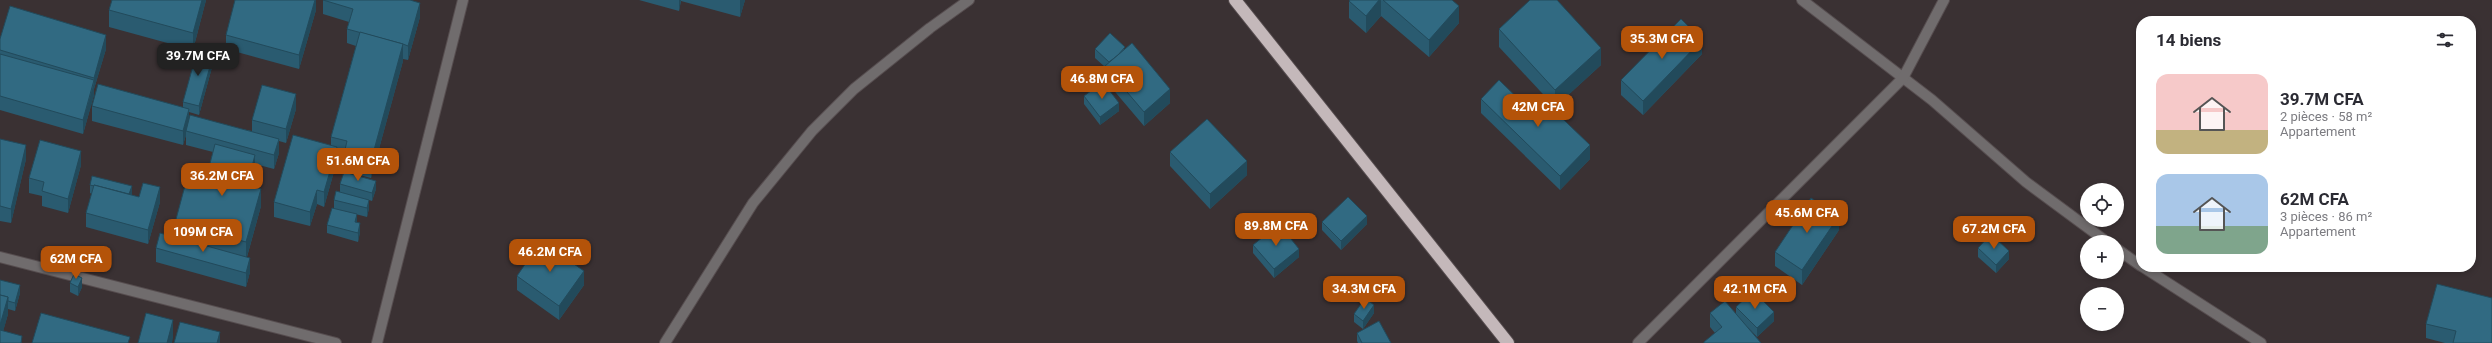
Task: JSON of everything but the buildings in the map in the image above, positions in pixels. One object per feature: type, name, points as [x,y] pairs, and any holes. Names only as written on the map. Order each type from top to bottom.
[{"type":"highway","points":[[1235,0],[1508,343]]},
{"type":"street","points":[[377,343],[463,0]]},
{"type":"street","points":[[665,343],[753,203],[812,131],[854,89],[930,28],[969,0]]},
{"type":"street","points":[[1802,0],[1932,100],[2026,182],[2098,235]]},
{"type":"street","points":[[1638,343],[1903,78],[1944,0]]},
{"type":"street","points":[[2124,254],[2136,262]]},
{"type":"street","points":[[0,257],[336,343]]},
{"type":"street","points":[[2151,272],[2261,343]]}]
